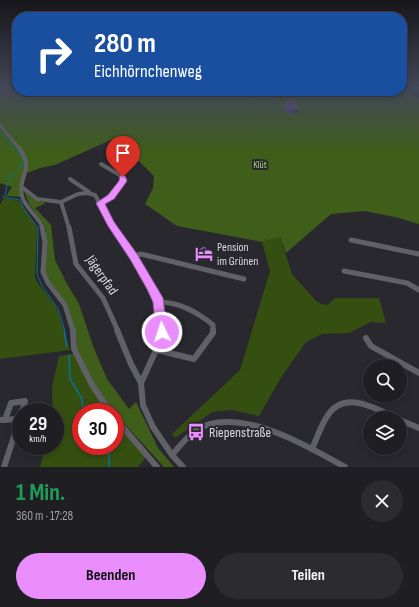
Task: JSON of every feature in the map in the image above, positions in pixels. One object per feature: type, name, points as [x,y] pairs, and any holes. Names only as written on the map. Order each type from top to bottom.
[{"type":"street","points":[[0,125],[25,155],[28,164],[22,187],[23,197],[42,226],[44,233],[44,278],[66,308],[75,344],[74,349],[91,383],[104,403]]},
{"type":"street","points":[[100,203],[111,197],[123,181],[123,177],[101,164]]},
{"type":"street","points":[[70,179],[95,195],[111,224],[134,256],[159,302],[162,332],[158,350],[141,383]]},
{"type":"street","points":[[22,187],[37,199],[61,202],[74,195],[89,192]]},
{"type":"street","name":"Jägerpfad","points":[[61,202],[61,206],[68,223],[76,264],[106,304],[131,364],[141,383],[143,405],[153,427],[172,455],[183,467]]},
{"type":"street","points":[[351,240],[419,254]]},
{"type":"street","points":[[134,256],[141,254],[244,279]]},
{"type":"street","points":[[344,270],[407,283],[419,290]]},
{"type":"street","points":[[158,350],[194,359],[214,333],[213,325],[201,314],[168,302],[159,302]]},
{"type":"street","points":[[366,338],[372,346],[419,373]]},
{"type":"street","points":[[2,420],[11,403],[25,401],[24,403]]},
{"type":"street","points":[[312,449],[328,413],[337,405],[348,401],[361,403],[380,411]]},
{"type":"street","points":[[2,420],[12,417]]},
{"type":"street","points":[[172,455],[196,432],[208,424],[236,421],[297,441],[345,467]]},
{"type":"street","points":[[407,423],[419,428]]},
{"type":"street","points":[[124,428],[157,467]]},
{"type":"street","points":[[4,467],[12,443]]},
{"type":"green space","name":"Klüt","points":[[0,110],[419,110],[419,224],[395,217],[364,211],[331,214],[286,253],[280,237],[262,242],[177,226],[145,204],[153,188],[154,176],[115,138],[55,165],[40,168],[24,174],[22,187],[23,197],[6,196],[12,187],[0,183]]},
{"type":"green space","points":[[24,191],[37,201],[46,203],[35,208],[51,225],[55,260],[79,304],[93,346],[107,379],[129,409],[136,402],[158,448],[174,467],[164,467],[124,423],[124,403],[107,403],[93,382],[77,349],[77,340],[68,306],[52,286],[45,271],[45,226],[29,204]]},
{"type":"green space","points":[[4,198],[19,201],[37,228],[35,278],[58,312],[70,350],[0,359],[0,205]]},
{"type":"green space","points":[[280,237],[292,274],[316,301],[327,305],[335,298],[379,298],[386,323],[371,322],[349,333],[322,334],[306,342],[282,376],[259,416],[231,410],[212,412],[175,438],[172,434],[240,370],[270,271],[262,242]]},
{"type":"green space","points":[[73,354],[104,403],[72,403],[72,455],[124,455],[124,429],[147,456],[138,467],[40,467],[43,455],[64,455],[64,403],[53,403],[52,387],[59,356]]},
{"type":"building","points":[[204,247],[209,251],[205,254],[199,250]]},
{"type":"waterway","points":[[0,131],[23,158],[21,167],[18,170]]},
{"type":"waterway","points":[[7,185],[14,172]]},
{"type":"waterway","points":[[5,195],[7,186]]},
{"type":"waterway","points":[[4,196],[3,197],[20,200],[24,209],[38,228],[37,274],[42,286],[58,309],[65,331]]},
{"type":"waterway","points":[[64,330],[67,347]]},
{"type":"waterway","points":[[69,355],[70,379],[82,399],[82,403]]},
{"type":"waterway","points":[[109,455],[109,467]]},
{"type":"place","name":"Pension im Grünen","points":[[204,254]]},
{"type":"place","name":"Riepenstraße","points":[[196,432]]},
{"type":"route","points":[[123,177],[123,181],[111,197],[100,203],[111,224],[134,256],[159,302],[162,332]]}]
